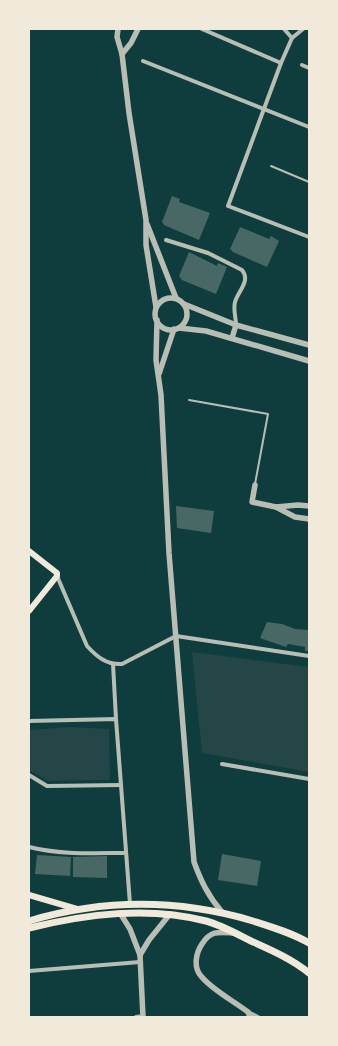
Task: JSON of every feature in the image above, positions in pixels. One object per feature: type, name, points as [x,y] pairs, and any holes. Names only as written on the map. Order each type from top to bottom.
[{"type":"main road","points":[[29,552],[56,571],[56,576],[29,611]]},
{"type":"main road","points":[[29,895],[77,909]]},
{"type":"main road","points":[[29,921],[77,909],[130,904],[178,905],[222,912],[307,940]]},
{"type":"main road","points":[[29,928],[66,919],[120,913],[170,914],[208,921],[287,958],[309,973]]},
{"type":"street","points":[[118,29],[117,37],[122,54],[129,113],[146,220],[146,245],[156,307],[156,360],[159,376],[169,553],[194,862],[207,892],[222,912]]},
{"type":"street","points":[[122,54],[131,43],[138,29]]},
{"type":"street","points":[[202,29],[281,63]]},
{"type":"street","points":[[284,29],[292,38]]},
{"type":"street","points":[[303,29],[292,38],[281,63],[228,206],[309,237]]},
{"type":"street","points":[[143,61],[309,127]]},
{"type":"street","points":[[302,65],[309,68]]},
{"type":"street","points":[[146,220],[176,298],[184,304],[236,325],[309,345]]},
{"type":"street","points":[[166,240],[208,253],[242,270],[245,274],[246,280],[236,300],[234,308],[236,325],[232,338]]},
{"type":"street","points":[[156,307],[162,300],[176,298]]},
{"type":"street","points":[[159,376],[176,328],[187,317],[184,304]]},
{"type":"street","points":[[157,320],[166,329],[176,328],[206,331],[309,360]]},
{"type":"street","points":[[255,485],[252,502],[276,506],[309,506]]},
{"type":"street","points":[[276,506],[295,517],[309,519]]},
{"type":"street","points":[[56,576],[87,646],[96,656],[113,664],[122,664],[176,636],[309,656]]},
{"type":"street","points":[[113,664],[130,904]]},
{"type":"street","points":[[29,721],[116,719]]},
{"type":"street","points":[[222,764],[309,779]]},
{"type":"street","points":[[29,775],[47,786],[121,785]]},
{"type":"street","points":[[29,847],[54,852],[126,853]]},
{"type":"street","points":[[120,913],[130,929],[140,955],[143,1017],[136,1017]]},
{"type":"street","points":[[140,955],[149,940],[170,914]]},
{"type":"street","points":[[234,933],[216,931],[209,935],[197,955],[196,962],[200,976],[249,1015],[258,1017]]},
{"type":"street","points":[[29,972],[140,962]]},
{"type":"lane","points":[[271,166],[309,182]]},
{"type":"lane","points":[[189,400],[268,414],[255,485]]},
{"type":"shaded area","points":[[192,652],[309,667],[309,772],[202,753]]},
{"type":"shaded area","points":[[70,727],[109,729],[110,780],[48,781],[29,770],[29,730]]},
{"type":"building","points":[[172,196],[180,199],[179,202],[210,213],[199,240],[164,225],[162,222]]},
{"type":"building","points":[[240,227],[269,239],[271,236],[279,241],[267,267],[233,252],[230,249]]},
{"type":"building","points":[[189,252],[217,266],[218,263],[227,267],[216,294],[182,280],[179,276]]},
{"type":"building","points":[[176,506],[214,511],[211,533],[177,528]]},
{"type":"building","points":[[267,622],[282,624],[295,629],[309,630],[309,651],[305,651],[305,647],[288,644],[286,647],[260,638]]},
{"type":"building","points":[[222,854],[261,861],[257,886],[218,880]]},
{"type":"building","points":[[37,855],[71,857],[70,876],[35,874]]},
{"type":"building","points":[[107,856],[107,878],[73,877],[73,857]]}]
